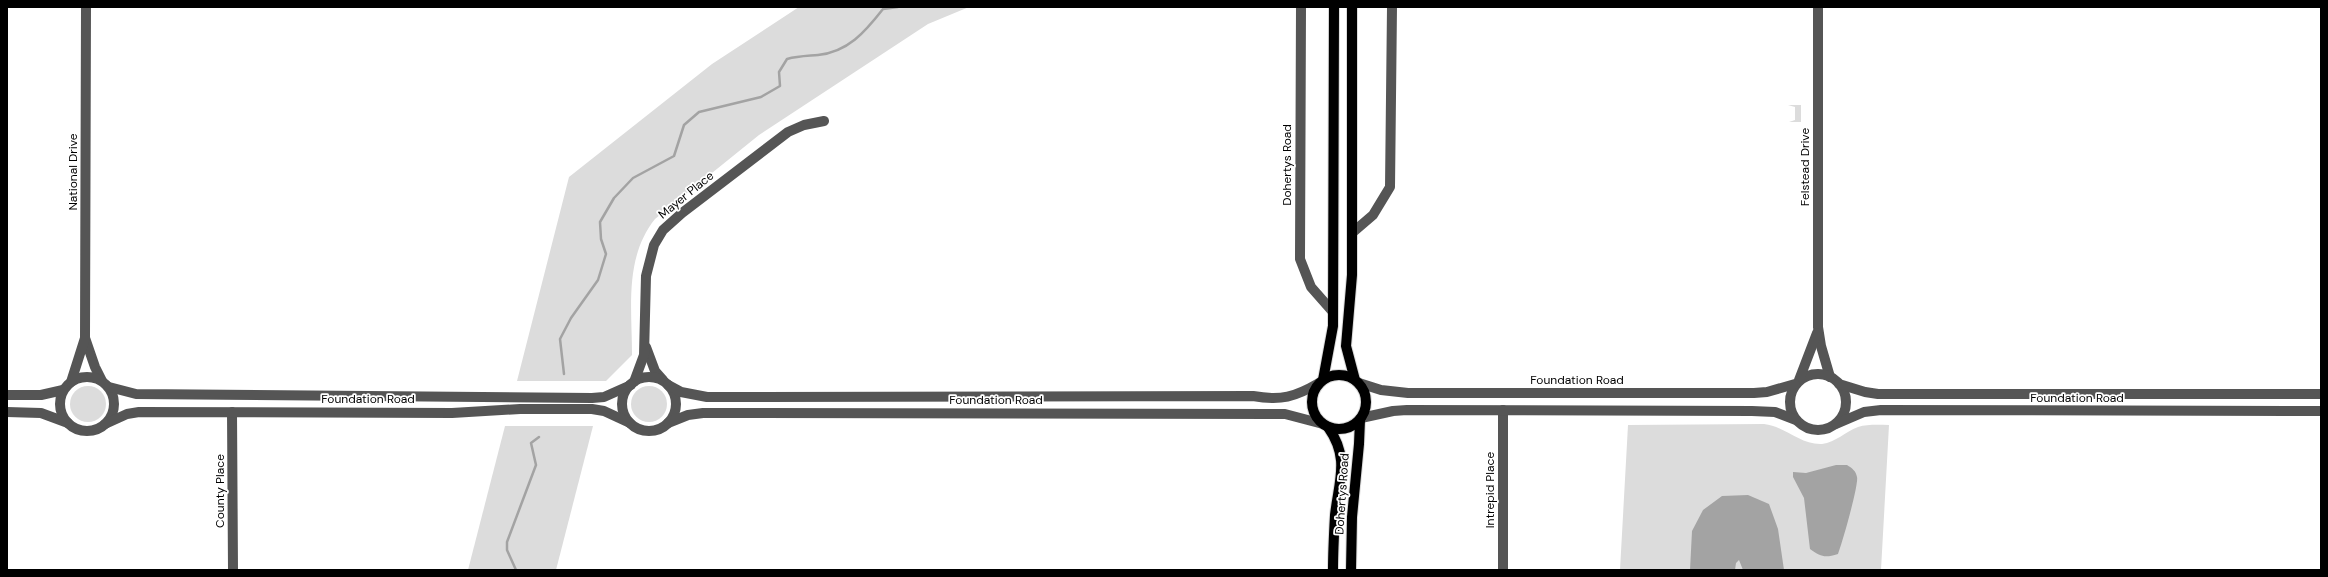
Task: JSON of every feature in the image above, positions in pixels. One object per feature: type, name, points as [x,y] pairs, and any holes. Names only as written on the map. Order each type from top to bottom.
[{"type":"main road","points":[[1334,7],[1333,312],[1331,348],[1321,381],[1314,393],[1312,404],[1316,415],[1326,425],[1345,428],[1361,419],[1367,403],[1365,392],[1357,381],[1346,346],[1352,275],[1352,7]]},
{"type":"main road","points":[[1321,381],[1340,374],[1357,381]]},
{"type":"main road","name":"Dohertys Road","points":[[1351,570],[1352,517],[1361,419]]},
{"type":"main road","name":"Dohertys Road","points":[[1326,425],[1339,444],[1343,466],[1336,514],[1333,570]]},
{"type":"street","name":"National Drive","points":[[86,7],[85,338],[94,367],[106,384]]},
{"type":"street","name":"Dohertys Road","points":[[1301,7],[1300,259],[1311,287],[1333,312]]},
{"type":"street","points":[[1352,233],[1373,215],[1390,187],[1392,7]]},
{"type":"street","name":"Felstead Drive","points":[[1818,7],[1818,327],[1821,346],[1830,377]]},
{"type":"street","name":"Mayer Place","points":[[633,383],[644,355],[646,276],[654,245],[664,230],[682,213],[788,132],[804,125],[824,121]]},
{"type":"street","name":"Felstead Drive","points":[[1797,382],[1812,348],[1818,327]]},
{"type":"street","name":"National Drive","points":[[71,382],[85,338]]},
{"type":"street","name":"Mayer Place","points":[[645,343],[649,360],[655,371],[667,384]]},
{"type":"street","points":[[1361,419],[1393,410],[1776,412],[1796,420],[1803,426],[1815,430],[1828,428],[1836,424],[1845,409],[1846,400],[1839,384],[1830,377],[1814,374],[1797,382],[1791,393],[1789,402],[1796,420]]},
{"type":"street","points":[[7,395],[41,395],[63,390],[71,382],[86,376],[106,384],[112,394],[114,406],[110,418],[105,424],[90,431],[82,430],[41,413],[7,412]]},
{"type":"street","points":[[650,377],[667,384],[673,392],[676,404],[673,416],[668,423],[653,430],[637,428],[630,423],[623,408],[626,391],[633,383],[650,377]]},
{"type":"street","name":"Foundation Road","points":[[667,384],[681,392],[707,396],[1253,396],[1266,398],[1288,398],[1300,394],[1321,381]]},
{"type":"street","name":"Foundation Road","points":[[1357,381],[1381,390],[1408,393],[1754,393],[1767,392],[1797,382]]},
{"type":"street","name":"Foundation Road","points":[[106,384],[136,394],[592,398],[604,397],[633,383]]},
{"type":"street","name":"Foundation Road","points":[[1839,384],[1865,392],[1878,394],[2321,394]]},
{"type":"street","points":[[63,390],[60,407],[68,423]]},
{"type":"street","points":[[1679,411],[1680,392]]},
{"type":"street","name":"Foundation Road","points":[[105,424],[127,414],[139,412],[452,413],[520,409],[592,409],[604,411],[630,423]]},
{"type":"street","name":"Intrepid Place","points":[[1503,410],[1503,570]]},
{"type":"street","name":"Foundation Road","points":[[1836,424],[1864,412],[1881,410],[2321,411]]},
{"type":"street","name":"County Place","points":[[232,412],[233,570]]},
{"type":"street","name":"Foundation Road","points":[[668,423],[688,415],[703,413],[1285,414],[1326,425]]},
{"type":"shaded area","points":[[799,7],[969,7],[928,24],[759,135],[655,219],[645,234],[638,250],[634,267],[631,302],[632,355],[606,381],[517,381],[569,177],[712,64]]},
{"type":"shaded area","points":[[1788,105],[1801,105],[1801,122],[1789,122],[1795,120],[1795,107]]},
{"type":"shaded area","points":[[92,386],[101,391],[105,397],[105,411],[101,417],[92,422],[84,422],[75,417],[71,411],[70,400],[75,391],[81,387]]},
{"type":"shaded area","points":[[653,386],[662,391],[666,397],[666,411],[662,417],[653,422],[645,422],[636,417],[632,411],[631,400],[636,391],[642,387]]},
{"type":"shaded area","points":[[1628,425],[1772,425],[1800,439],[1814,444],[1827,443],[1858,427],[1870,425],[1889,425],[1881,570],[1620,570]]},
{"type":"shaded area","points":[[505,426],[593,426],[556,570],[468,570]]},
{"type":"shaded area","points":[[1836,465],[1847,465],[1855,471],[1857,482],[1850,514],[1838,554],[1823,556],[1810,549],[1804,498],[1793,477],[1793,472],[1806,473]]},
{"type":"shaded area","points":[[1748,495],[1769,504],[1778,529],[1784,570],[1743,570],[1739,560],[1736,563],[1735,570],[1690,570],[1692,531],[1703,510],[1722,496]]},
{"type":"waterway","points":[[564,374],[560,339],[571,318],[598,280],[606,254],[601,239],[600,222],[614,198],[633,178],[674,156],[684,125],[699,112],[761,97],[780,86],[779,72],[787,59],[818,55],[838,50],[855,40],[883,9],[898,7]]},
{"type":"waterway","points":[[516,570],[507,550],[507,542],[536,465],[531,443],[539,437]]}]
